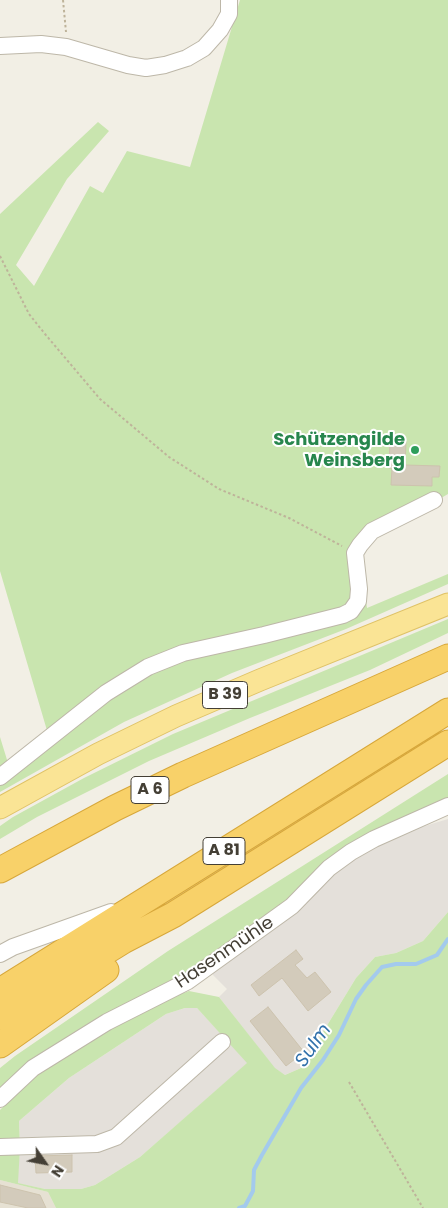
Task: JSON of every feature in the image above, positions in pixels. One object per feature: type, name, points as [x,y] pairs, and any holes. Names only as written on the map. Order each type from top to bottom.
[{"type":"highway","name":"A 6","points":[[0,870],[114,808],[183,774],[448,657]]},
{"type":"highway","name":"A 81","points":[[0,991],[448,711]]},
{"type":"highway","points":[[0,1018],[123,940],[173,914],[448,743]]},
{"type":"highway","points":[[0,1045],[128,956],[173,914]]},
{"type":"main road","name":"B 39","points":[[0,808],[98,754],[176,716],[448,604]]},
{"type":"street","points":[[0,46],[41,44],[66,47],[128,65],[146,68],[166,64],[186,58],[204,48],[220,30],[229,14],[229,0]]},
{"type":"street","points":[[0,777],[106,693],[148,667],[183,653],[264,636],[351,612],[358,600],[359,589],[355,553],[360,545],[372,531],[434,500]]},
{"type":"street","name":"Hasenmühle","points":[[0,1099],[33,1068],[107,1022],[188,981],[292,906],[329,868],[351,852],[374,839],[448,806]]},
{"type":"street","points":[[0,954],[13,947],[146,900]]},
{"type":"street","points":[[0,1147],[97,1144],[116,1138],[222,1042]]},
{"type":"path","points":[[63,0],[66,47]]},
{"type":"path","points":[[0,256],[29,314],[45,334],[100,399],[169,457],[219,489],[289,518],[355,553]]},
{"type":"path","points":[[349,1082],[423,1208]]},
{"type":"shaded area","points":[[448,819],[448,912],[423,941],[396,953],[375,957],[356,978],[301,1068],[285,1075],[275,1069],[219,997],[227,989],[212,972],[306,903],[337,870],[359,854],[418,828]]},
{"type":"shaded area","points":[[185,1008],[197,1008],[248,1063],[140,1157],[95,1185],[81,1189],[45,1189],[17,1183],[20,1148],[19,1121],[69,1078],[166,1014]]},
{"type":"shaded area","points":[[0,1180],[48,1192],[56,1208],[0,1208]]},
{"type":"green space","points":[[240,0],[448,0],[448,494],[376,536],[365,546],[361,564],[367,608],[448,574],[448,584],[346,629],[232,673],[124,722],[0,792],[0,737],[8,763],[51,744],[0,571],[0,214],[98,122],[109,131],[67,179],[16,265],[34,286],[90,186],[103,193],[127,151],[190,167]]},
{"type":"green space","points":[[448,619],[448,633],[370,670],[149,761],[37,817],[0,839],[0,826],[13,817],[84,778],[173,734]]},
{"type":"green space","points":[[448,774],[448,801],[366,837],[264,923],[0,1092],[0,1068],[15,1056],[168,951]]},
{"type":"green space","points":[[448,912],[448,1208],[56,1208],[48,1192],[0,1180],[0,1110],[32,1077],[87,1041],[153,1004],[189,991],[219,997],[275,1068],[285,1075],[301,1068],[356,978],[375,957],[396,953],[423,941]],"holes":[[[185,1008],[197,1008],[247,1063],[140,1157],[95,1185],[81,1189],[45,1189],[18,1183],[19,1121],[69,1078],[166,1014]]]},
{"type":"building","points":[[390,440],[406,441],[405,465],[440,466],[439,477],[432,477],[432,486],[391,485],[392,468],[389,468]]},
{"type":"building","points":[[296,950],[303,959],[295,965],[307,978],[315,972],[331,992],[308,1011],[282,978],[259,996],[251,985]]},
{"type":"building","points":[[268,1007],[304,1052],[286,1066],[250,1021]]},
{"type":"building","points":[[72,1155],[72,1172],[36,1173],[35,1156]]},
{"type":"building","points":[[0,1185],[40,1195],[46,1208],[28,1208],[0,1202]]},
{"type":"waterway","name":"Sulm","points":[[239,1208],[245,1206],[253,1191],[254,1170],[262,1155],[301,1088],[323,1060],[339,1035],[356,999],[366,985],[382,967],[396,964],[416,964],[437,955],[448,939]]},
{"type":"place","name":"Schützengilde Weinsberg","points":[[415,450]]}]
